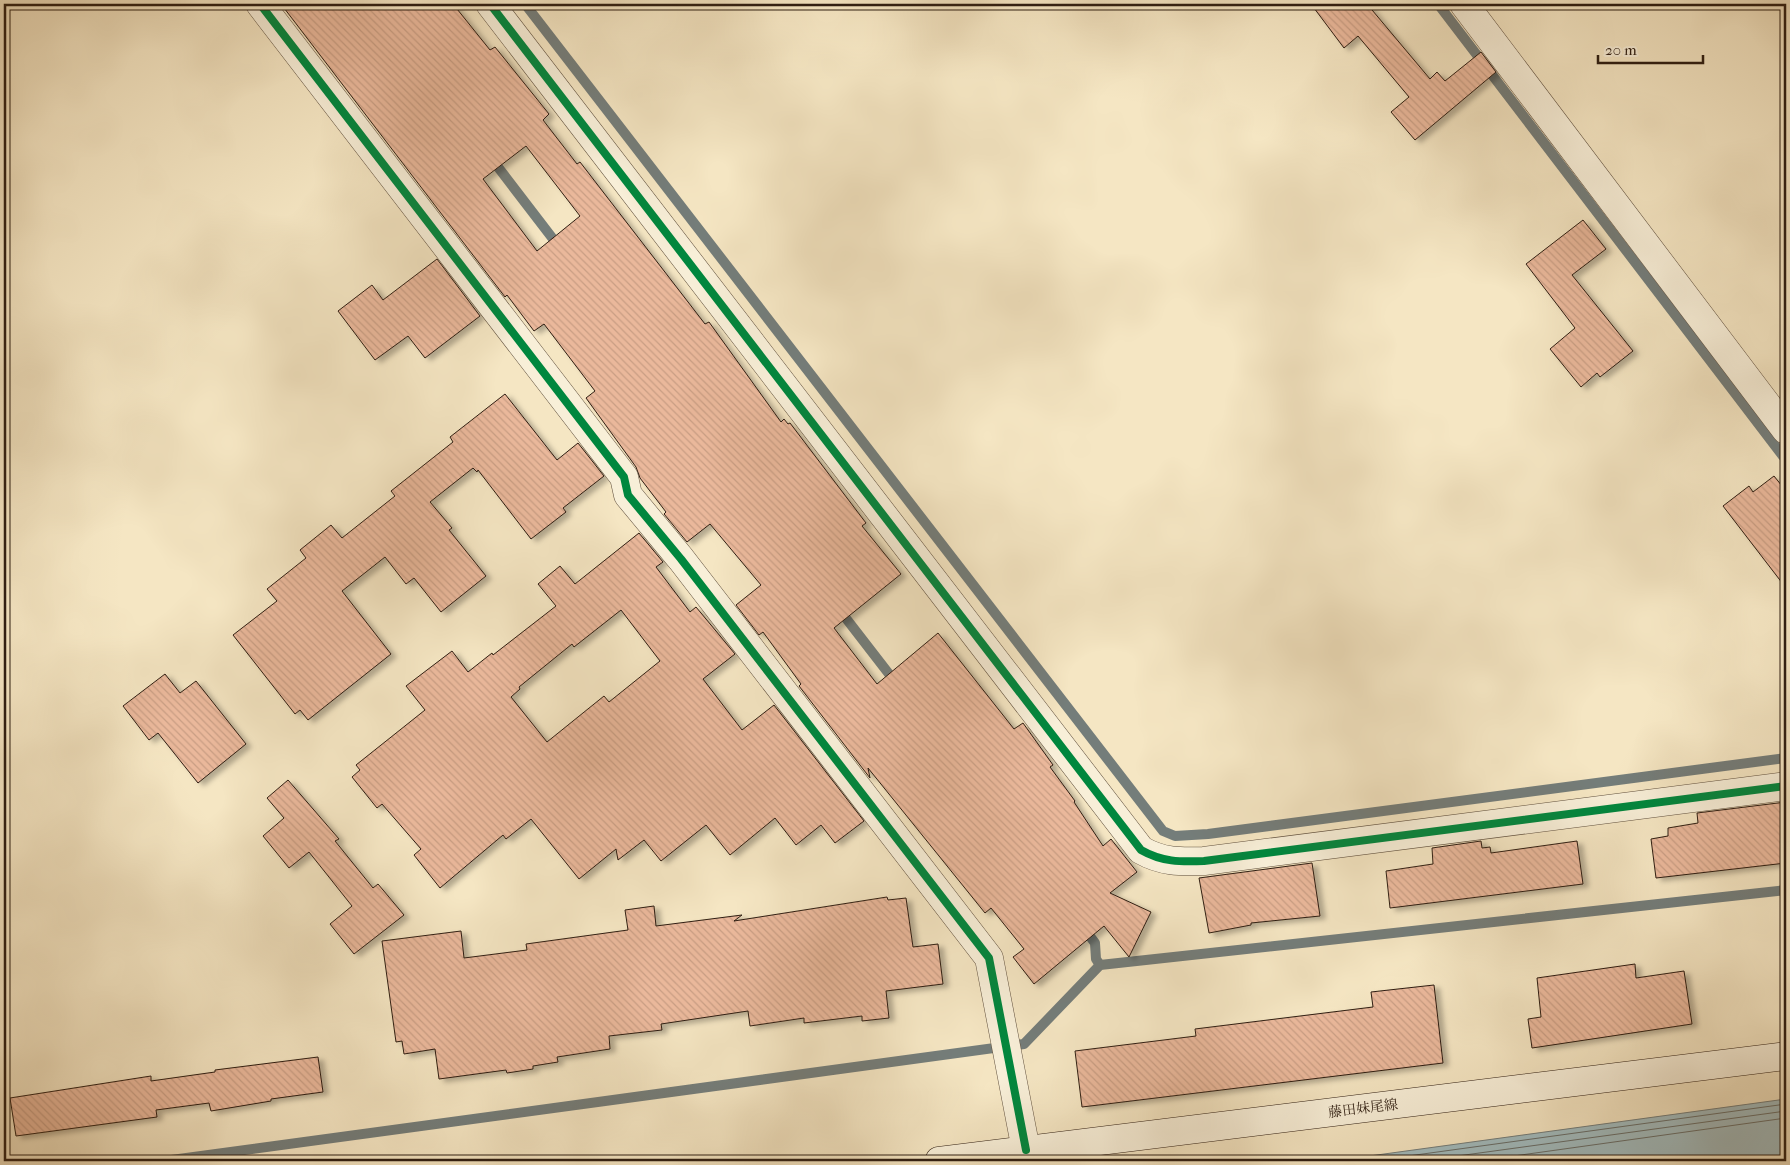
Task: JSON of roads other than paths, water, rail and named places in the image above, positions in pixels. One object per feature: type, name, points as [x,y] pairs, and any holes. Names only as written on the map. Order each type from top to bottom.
[{"type":"street","points":[[260,4],[624,477],[628,495],[681,560],[989,958],[1026,1150]]},
{"type":"street","points":[[490,4],[1141,850],[1155,858],[1175,862],[1204,861],[1786,786]]},
{"type":"street","points":[[1464,4],[1786,430]]},
{"type":"street","name":"藤田妹尾線","points":[[939,1161],[1786,1056]]},
{"type":"water","points":[[1786,1099],[1786,1161],[1333,1161]]},
{"type":"waterway","points":[[525,4],[1163,831],[1175,836],[1208,834],[1786,758]]},
{"type":"waterway","points":[[1438,4],[1786,460]]},
{"type":"waterway","points":[[491,158],[560,248]]},
{"type":"waterway","points":[[838,608],[896,683]]},
{"type":"waterway","points":[[164,1161],[1024,1044],[1100,965],[1786,890]]},
{"type":"waterway","points":[[1083,927],[1095,943],[1096,959],[1100,965]]}]
